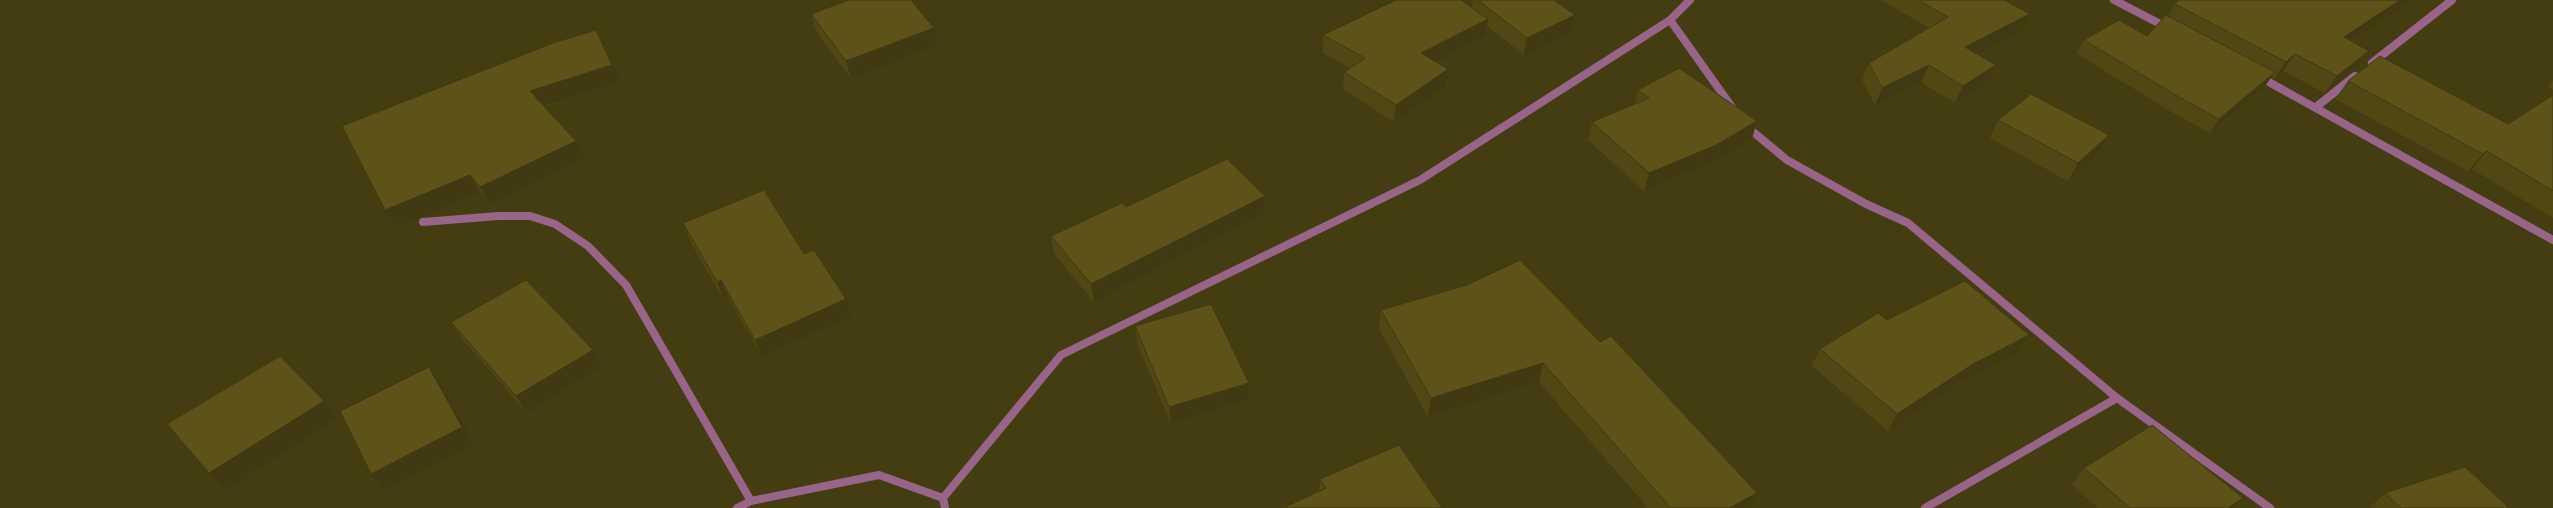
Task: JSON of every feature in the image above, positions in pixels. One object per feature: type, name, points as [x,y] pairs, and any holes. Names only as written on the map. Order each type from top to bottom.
[{"type":"street","points":[[737,508],[751,501],[879,475],[944,503],[1062,355],[1420,180],[1670,20],[1690,0]]},
{"type":"street","points":[[2114,0],[2173,31]]},
{"type":"street","points":[[2365,68],[2452,0]]},
{"type":"street","points":[[1670,20],[1746,126],[1787,160],[1866,204],[1908,223],[2117,398],[2270,508]]},
{"type":"street","points":[[2316,107],[2359,73]]},
{"type":"street","points":[[2254,74],[2316,107],[2553,240]]},
{"type":"street","points":[[422,222],[498,216],[530,216],[555,224],[588,246],[626,285],[751,501]]},
{"type":"street","points":[[1926,508],[2117,398]]},
{"type":"building","points":[[849,0],[911,0],[934,28],[846,61],[811,14]]},
{"type":"building","points":[[1396,0],[1461,0],[1488,19],[1421,53],[1448,69],[1396,105],[1344,72],[1365,58],[1323,35]]},
{"type":"building","points":[[1478,0],[1554,0],[1575,15],[1527,38]]},
{"type":"building","points":[[1918,0],[2004,0],[2030,14],[1965,47],[1996,65],[1963,86],[1929,65],[1882,88],[1869,63],[1948,17]]},
{"type":"building","points":[[2178,0],[2400,0],[2344,37],[2369,51],[2337,76],[2295,54],[2286,62],[2175,4]]},
{"type":"building","points":[[2166,15],[2275,72],[2219,119],[2179,97],[2084,40],[2119,20],[2147,36]]},
{"type":"building","points":[[596,30],[612,65],[530,91],[576,141],[480,187],[470,175],[385,210],[342,126],[553,43]]},
{"type":"building","points":[[2380,56],[2508,124],[2553,95],[2553,191],[2487,151],[2483,154],[2348,81]]},
{"type":"building","points":[[1679,68],[1757,121],[1716,145],[1649,173],[1592,122],[1649,98],[1638,90]]},
{"type":"building","points":[[2031,94],[2109,135],[2078,163],[1998,120]]},
{"type":"building","points":[[1227,159],[1265,196],[1091,284],[1051,236],[1122,203],[1126,207]]},
{"type":"building","points":[[764,190],[804,254],[814,250],[846,299],[755,340],[721,280],[717,282],[683,223]]},
{"type":"building","points":[[1520,260],[1600,342],[1611,336],[1757,493],[1729,508],[1671,508],[1543,363],[1431,398],[1381,310],[1467,285]]},
{"type":"building","points":[[526,280],[593,350],[516,396],[451,322]]},
{"type":"building","points":[[1965,281],[2029,335],[1973,364],[1897,414],[1820,349],[1878,313],[1887,320]]},
{"type":"building","points":[[1211,304],[1249,383],[1169,407],[1135,326]]},
{"type":"building","points":[[280,356],[324,401],[209,473],[167,424]]},
{"type":"building","points":[[429,367],[462,427],[371,474],[340,411]]},
{"type":"building","points":[[2152,425],[2243,498],[2228,508],[2130,508],[2084,468]]},
{"type":"building","points":[[1399,445],[1442,508],[1283,508],[1326,488],[1320,479]]},
{"type":"building","points":[[2465,467],[2509,508],[2401,508],[2385,493]]}]
